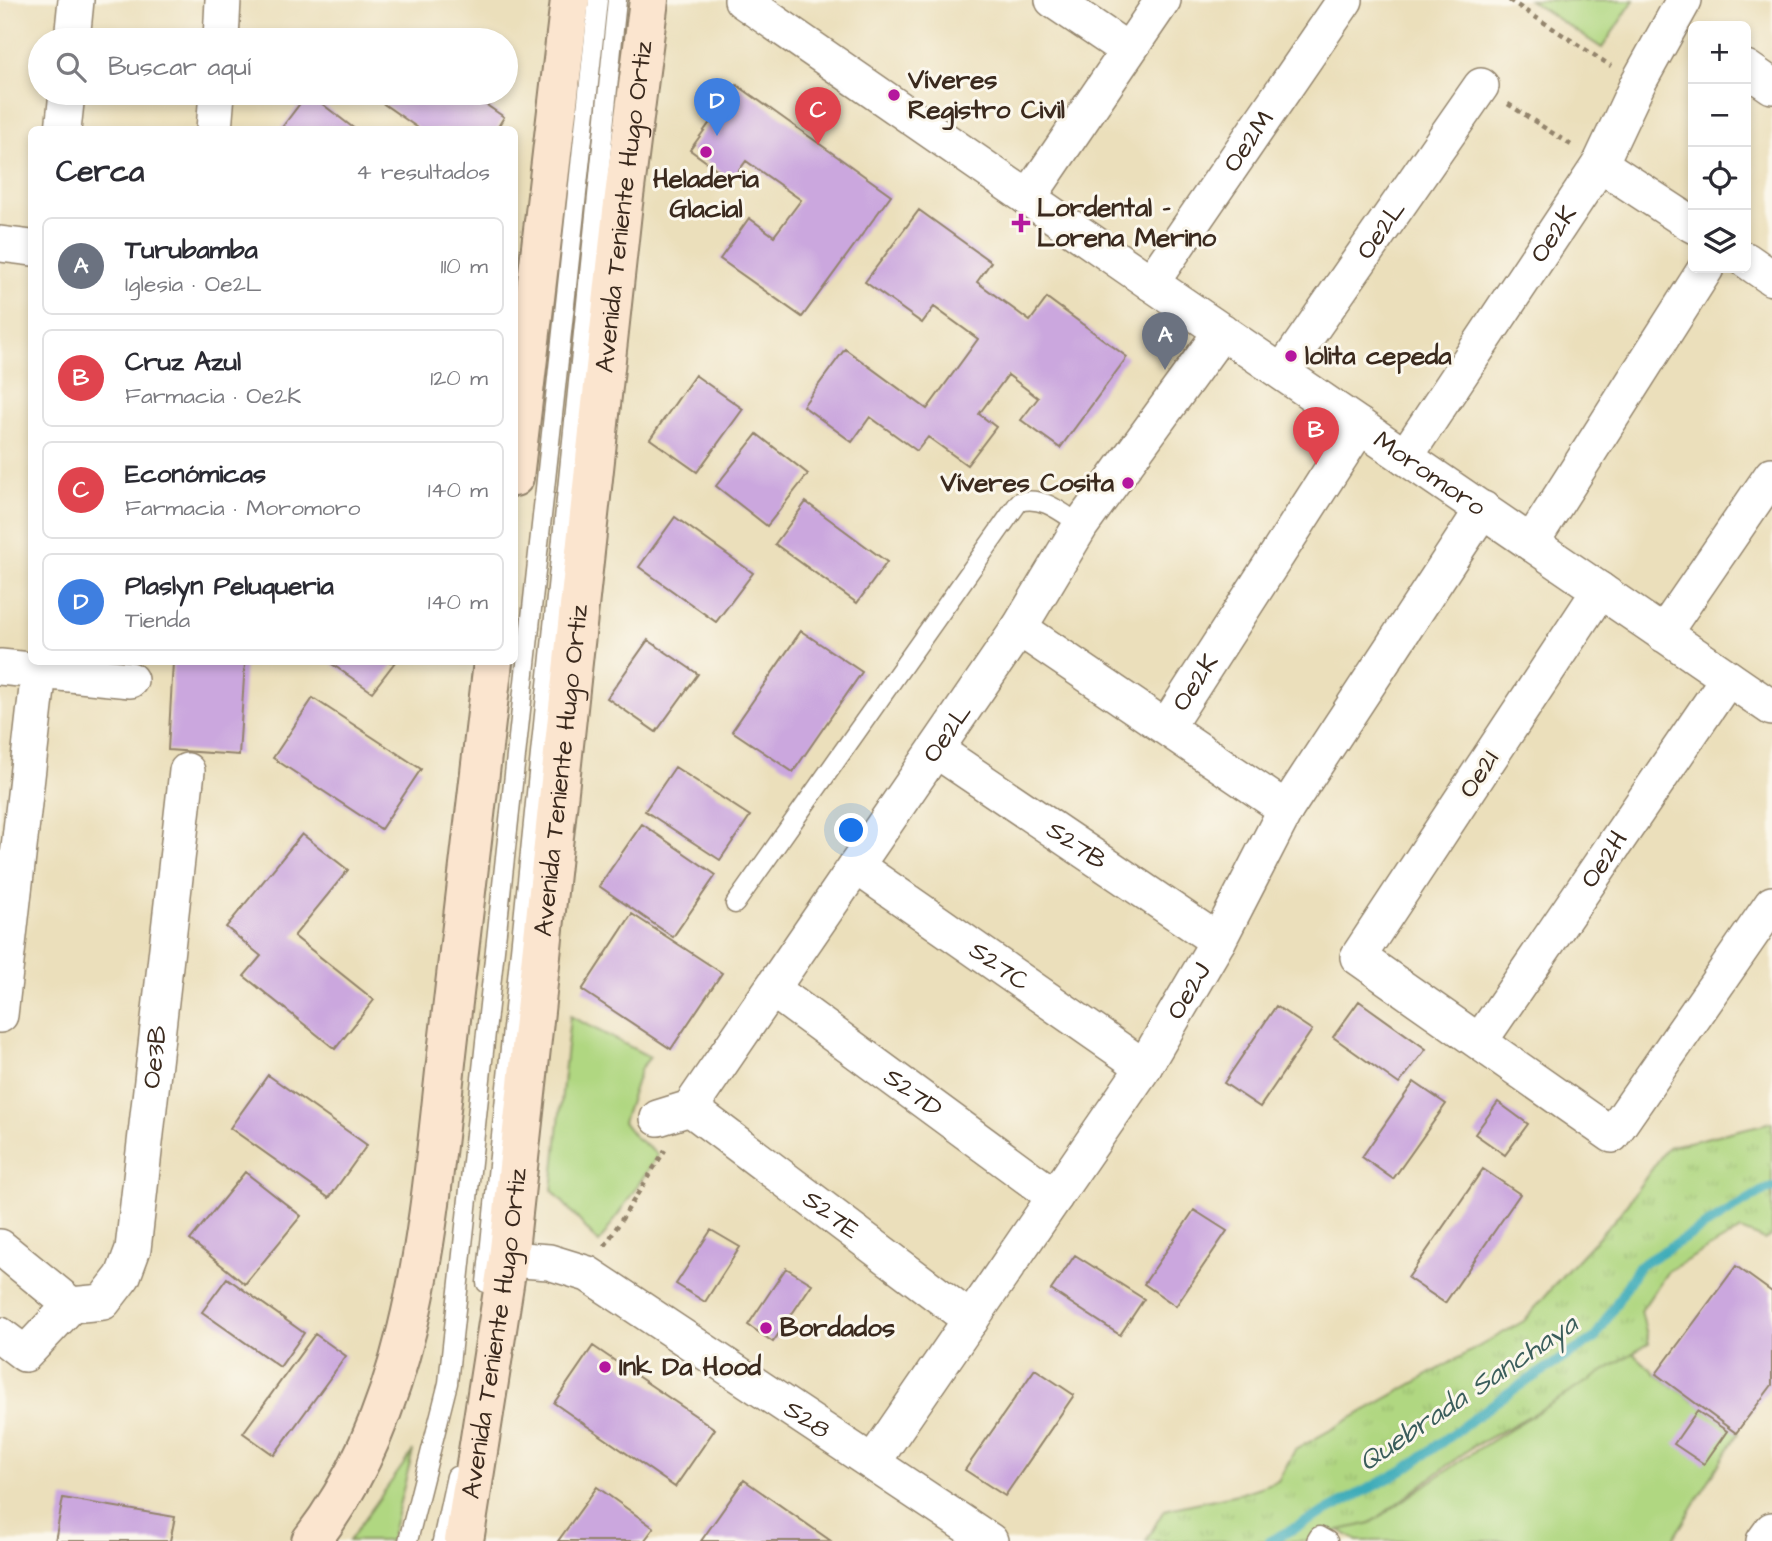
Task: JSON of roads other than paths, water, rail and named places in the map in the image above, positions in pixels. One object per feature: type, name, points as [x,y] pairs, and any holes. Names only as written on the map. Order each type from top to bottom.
[{"type":"main road","points":[[518,408],[524,305],[570,0]]},
{"type":"main road","name":"Avenida Teniente Hugo Ortiz","points":[[464,1541],[508,1259],[621,226],[649,0]]},
{"type":"main road","points":[[311,1541],[348,1486],[371,1440],[404,1344],[426,1231],[493,665]]},
{"type":"street","points":[[73,28],[76,0]]},
{"type":"street","points":[[221,28],[223,0]]},
{"type":"street","name":"Moromoro","points":[[742,0],[1772,708]]},
{"type":"street","points":[[1053,0],[1127,50]]},
{"type":"street","points":[[1028,198],[1163,0]]},
{"type":"street","name":"Oe2M","points":[[1151,283],[1345,0]]},
{"type":"street","name":"Oe2K","points":[[1405,457],[1600,164],[1638,83],[1683,17]]},
{"type":"street","points":[[1751,71],[1772,86]]},
{"type":"street","name":"Oe2L","points":[[1282,372],[1481,86]]},
{"type":"street","points":[[63,126],[66,105]]},
{"type":"street","points":[[214,126],[216,105]]},
{"type":"street","points":[[1600,164],[1688,222]]},
{"type":"street","points":[[0,244],[28,248]]},
{"type":"street","points":[[1751,263],[1772,278]]},
{"type":"street","points":[[1531,543],[1703,273]]},
{"type":"street","name":"Oe2L","points":[[674,1113],[772,989],[1019,628],[1082,525],[1222,331]]},
{"type":"street","name":"Oe2K","points":[[1167,726],[1360,426]]},
{"type":"street","points":[[1663,634],[1772,475]]},
{"type":"street","name":"Oe2J","points":[[873,1462],[1144,1067],[1218,941],[1286,809],[1483,509]]},
{"type":"street","name":"Oe2I","points":[[1480,1041],[1359,957],[1600,590]]},
{"type":"street","points":[[1019,628],[1286,809]]},
{"type":"street","points":[[0,667],[130,680]]},
{"type":"street","points":[[0,1015],[39,671]]},
{"type":"street","name":"Oe2H","points":[[1480,1041],[1728,678]]},
{"type":"street","name":"S27B","points":[[936,750],[1218,941]]},
{"type":"street","name":"Oe3B","points":[[71,1306],[103,1302],[123,1276],[132,1249],[187,771]]},
{"type":"street","name":"S27C","points":[[856,866],[1144,1067]]},
{"type":"street","points":[[1480,1041],[1612,1135],[1772,904]]},
{"type":"street","name":"S27D","points":[[772,989],[1055,1196]]},
{"type":"street","name":"S27E","points":[[674,1113],[971,1320]]},
{"type":"street","points":[[0,1247],[71,1306],[24,1354],[0,1335]]},
{"type":"street","name":"S28","points":[[508,1259],[549,1262],[588,1274],[990,1541]]},
{"type":"street","points":[[1764,1541],[1772,1530]]},
{"type":"lane","points":[[408,1541],[448,1383],[598,0]]},
{"type":"lane","points":[[442,1541],[476,1385],[617,0]]},
{"type":"lane","points":[[735,904],[1019,502],[1040,500],[1082,525]]},
{"type":"lane","points":[[1316,1541],[1319,1536],[1328,1541]]},
{"type":"waterway","name":"Quebrada Sanchaya","points":[[1270,1541],[1404,1470],[1508,1393],[1595,1338],[1639,1266],[1761,1192],[1772,1188]]},
{"type":"place","name":"Víveres Registro Civil","points":[[894,95]]},
{"type":"place","name":"Plaslyn Peluqueria","points":[[717,136]]},
{"type":"place","name":"Económicas","points":[[818,145]]},
{"type":"place","name":"Heladeria Glacial","points":[[706,152]]},
{"type":"place","name":"Lordental - Lorena Merino","points":[[1021,223]]},
{"type":"place","name":"lolita cepeda","points":[[1291,356]]},
{"type":"place","name":"Turubamba","points":[[1165,370]]},
{"type":"place","name":"Cruz Azul","points":[[1316,465]]},
{"type":"place","name":"Víveres Cosita","points":[[1128,483]]},
{"type":"place","name":"Bordados","points":[[766,1328]]},
{"type":"place","name":"Ink Da Hood","points":[[605,1367]]}]
